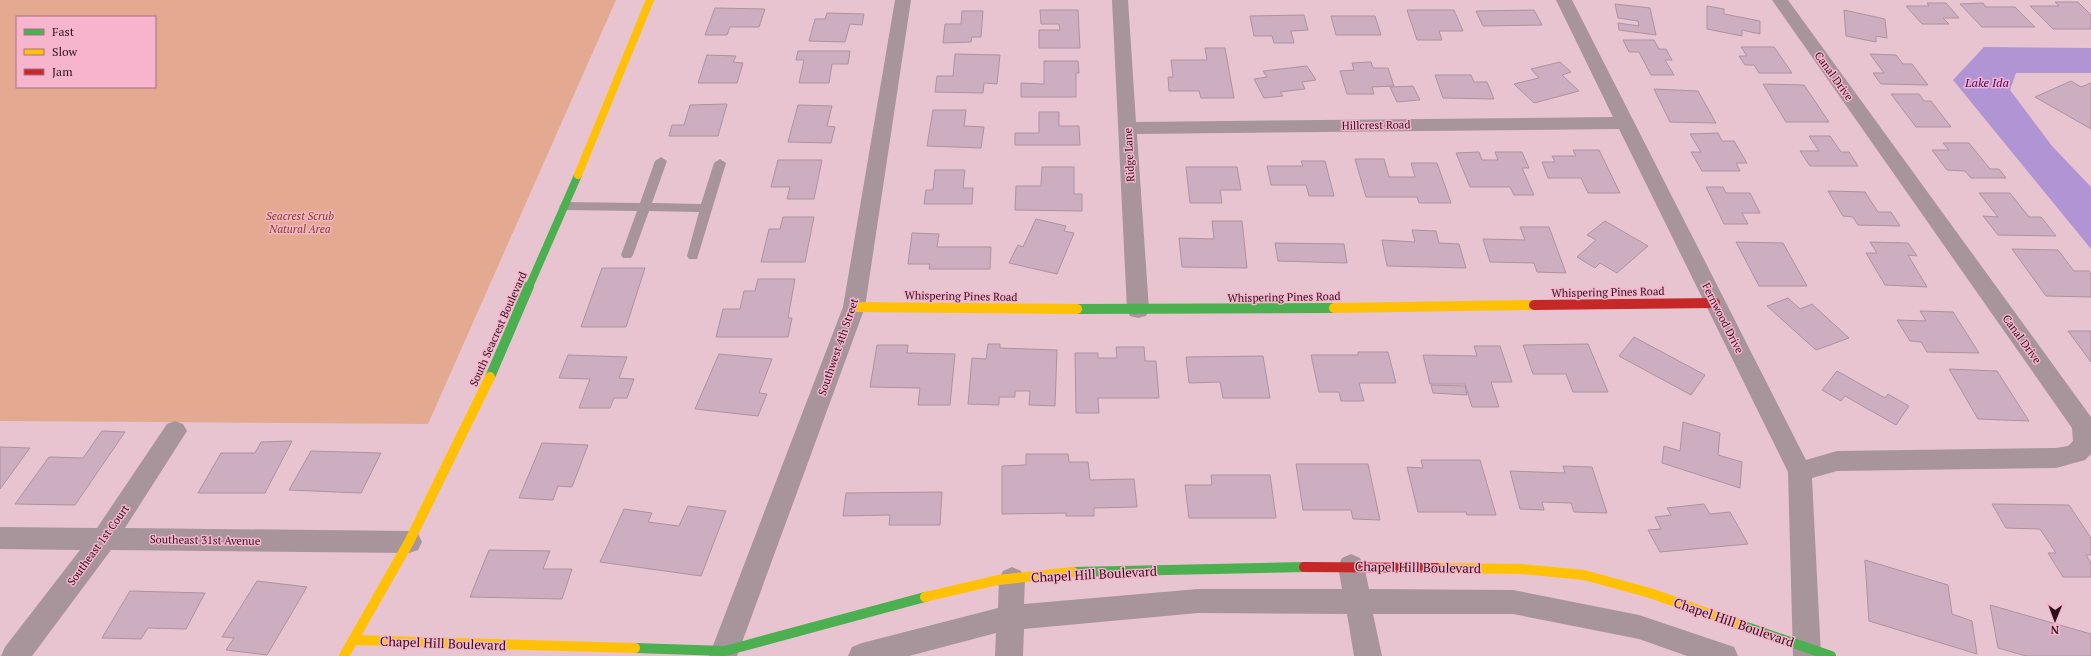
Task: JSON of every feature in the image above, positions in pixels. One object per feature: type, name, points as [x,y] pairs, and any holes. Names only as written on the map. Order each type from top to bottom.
[{"type":"street","name":"South Seacrest Boulevard","points":[[344,656],[409,542],[491,378],[565,206],[650,0]]},
{"type":"street","name":"Southwest 4th Street","points":[[724,653],[854,307],[903,0]]},
{"type":"street","name":"Ridge Lane","points":[[1120,0],[1138,310]]},
{"type":"street","name":"Fernwood Drive","points":[[1564,0],[1800,472],[1807,652]]},
{"type":"street","name":"Canal Drive","points":[[1780,0],[2084,426],[2086,439],[2082,449],[2072,456],[2056,458],[1837,461],[1800,472]]},
{"type":"street","name":"Hillcrest Road","points":[[1127,128],[1625,123]]},
{"type":"street","name":"Whispering Pines Road","points":[[854,307],[1138,310],[1715,303]]},
{"type":"street","name":"Southeast 1st Court","points":[[15,656],[104,539],[175,432]]},
{"type":"street","name":"Southeast 31st Avenue","points":[[0,538],[409,542]]},
{"type":"street","name":"Chapel Hill Boulevard","points":[[353,640],[724,653],[962,587],[1047,574],[1351,566],[1522,569],[1584,575],[1650,592],[1807,652],[1831,656]]},
{"type":"street","points":[[1351,566],[1368,656]]},
{"type":"street","points":[[1009,656],[1012,579]]},
{"type":"street","points":[[862,656],[980,624],[1010,618],[1198,601],[1513,602],[1639,627],[1724,656]]},
{"type":"lane","points":[[627,255],[661,161]]},
{"type":"lane","points":[[693,256],[720,163]]},
{"type":"lane","points":[[565,206],[706,208]]},
{"type":"green space","name":"Seacrest Scrub Natural Area","points":[[0,0],[616,0],[428,424],[0,421]]},
{"type":"water","name":"Lake Ida","points":[[1984,47],[2091,48],[2091,73],[2016,73],[2010,90],[2052,146],[2091,187],[2091,249],[1953,80]]},
{"type":"building","points":[[2055,2],[2078,2],[2091,15],[2091,29],[2053,29],[2030,6],[2059,6]]},
{"type":"building","points":[[1927,3],[1946,3],[1959,18],[1943,18],[1949,24],[1922,24],[1906,6],[1929,6]]},
{"type":"building","points":[[1983,3],[1986,7],[2015,7],[2035,27],[1982,27],[1960,4]]},
{"type":"building","points":[[1615,4],[1650,8],[1656,35],[1619,30],[1618,23],[1639,26],[1638,21],[1618,18]]},
{"type":"building","points":[[1707,6],[1724,9],[1724,14],[1760,21],[1760,34],[1742,30],[1742,36],[1707,29]]},
{"type":"building","points":[[715,8],[765,9],[759,27],[730,27],[727,35],[705,35]]},
{"type":"building","points":[[1040,10],[1078,10],[1080,48],[1039,48],[1039,30],[1060,30],[1059,24],[1041,24]]},
{"type":"building","points":[[1407,10],[1454,10],[1463,31],[1439,31],[1442,40],[1417,40]]},
{"type":"building","points":[[1534,10],[1542,25],[1483,26],[1476,11]]},
{"type":"building","points":[[1844,10],[1885,19],[1887,38],[1876,36],[1876,42],[1846,36]]},
{"type":"building","points":[[962,11],[983,11],[981,37],[972,37],[971,42],[943,43],[945,24],[961,24]]},
{"type":"building","points":[[827,13],[864,14],[862,25],[850,24],[845,42],[809,41],[815,19],[825,19]]},
{"type":"building","points":[[1304,15],[1308,30],[1291,31],[1294,43],[1274,43],[1272,36],[1254,36],[1250,16]]},
{"type":"building","points":[[1331,16],[1375,16],[1381,35],[1336,35]]},
{"type":"building","points":[[1623,40],[1654,40],[1659,49],[1666,49],[1672,60],[1665,60],[1674,75],[1651,75],[1639,52],[1629,52]]},
{"type":"building","points":[[1741,47],[1774,47],[1792,73],[1759,73],[1754,65],[1745,65],[1739,56],[1747,56]]},
{"type":"building","points":[[1205,48],[1225,48],[1234,98],[1201,98],[1199,91],[1169,91],[1168,77],[1173,77],[1171,60],[1207,60]]},
{"type":"building","points":[[798,51],[850,51],[848,64],[832,64],[829,83],[799,83],[804,60],[796,60]]},
{"type":"building","points":[[955,54],[1000,55],[997,84],[984,83],[983,93],[935,92],[937,76],[953,76]]},
{"type":"building","points":[[1870,54],[1896,55],[1903,64],[1912,64],[1928,85],[1881,84],[1873,73],[1884,73]]},
{"type":"building","points":[[707,55],[736,56],[733,62],[743,63],[737,83],[698,83]]},
{"type":"building","points":[[1044,61],[1078,61],[1079,73],[1076,73],[1076,97],[1021,97],[1021,83],[1044,84]]},
{"type":"building","points":[[1371,62],[1373,68],[1388,68],[1394,86],[1372,87],[1374,94],[1347,94],[1340,71],[1354,70],[1352,63]]},
{"type":"building","points":[[1560,62],[1571,72],[1562,75],[1579,91],[1534,103],[1514,84],[1539,78],[1531,69]]},
{"type":"building","points":[[1307,66],[1316,80],[1302,82],[1305,89],[1280,92],[1283,96],[1264,98],[1254,79],[1267,77],[1263,71]]},
{"type":"building","points":[[1435,75],[1471,75],[1474,82],[1487,82],[1494,99],[1443,98]]},
{"type":"building","points":[[2071,81],[2081,87],[2091,83],[2091,129],[2035,97]]},
{"type":"building","points":[[1763,84],[1804,85],[1829,122],[1786,122]]},
{"type":"building","points":[[1413,86],[1420,100],[1397,102],[1390,87]]},
{"type":"building","points":[[1654,89],[1698,91],[1716,123],[1670,122]]},
{"type":"building","points":[[1891,94],[1919,94],[1924,101],[1931,101],[1951,127],[1916,127]]},
{"type":"building","points":[[727,104],[718,136],[669,136],[672,125],[684,125],[690,105]]},
{"type":"building","points":[[798,105],[832,106],[827,126],[835,127],[831,143],[788,142]]},
{"type":"building","points":[[933,110],[966,110],[964,126],[984,127],[981,148],[927,146]]},
{"type":"building","points":[[1039,112],[1059,112],[1059,126],[1079,126],[1080,145],[1015,145],[1015,133],[1039,133]]},
{"type":"building","points":[[1718,133],[1722,141],[1734,141],[1747,163],[1736,163],[1740,171],[1702,171],[1691,152],[1701,152],[1690,134]]},
{"type":"building","points":[[1809,136],[1830,136],[1841,152],[1849,152],[1858,166],[1810,166],[1800,151],[1819,151]]},
{"type":"building","points":[[1943,143],[1969,143],[1990,169],[1999,169],[2006,178],[1971,178],[1965,171],[1947,170],[1932,150],[1949,150]]},
{"type":"building","points":[[1573,150],[1599,150],[1620,193],[1588,193],[1581,178],[1548,178],[1542,162],[1555,162],[1552,156],[1576,156]]},
{"type":"building","points":[[1479,152],[1482,160],[1498,160],[1495,152],[1522,152],[1529,168],[1522,168],[1534,195],[1514,195],[1510,187],[1470,187],[1456,153]]},
{"type":"building","points":[[1355,159],[1384,159],[1389,177],[1415,177],[1411,163],[1437,163],[1451,203],[1419,203],[1417,197],[1366,197]]},
{"type":"building","points":[[778,160],[822,160],[814,199],[787,199],[790,187],[771,187]]},
{"type":"building","points":[[1301,161],[1325,161],[1334,196],[1309,196],[1306,185],[1271,185],[1267,166],[1303,166]]},
{"type":"building","points":[[1042,167],[1074,167],[1074,194],[1082,194],[1082,211],[1015,210],[1016,186],[1041,186]]},
{"type":"building","points":[[1186,167],[1237,167],[1241,190],[1220,190],[1222,203],[1190,203]]},
{"type":"building","points":[[935,170],[965,170],[963,188],[973,188],[972,204],[924,204],[926,190],[933,190]]},
{"type":"building","points":[[1706,187],[1723,187],[1726,193],[1750,193],[1760,213],[1742,213],[1748,224],[1724,224]]},
{"type":"building","points":[[1828,191],[1865,192],[1878,212],[1891,212],[1900,226],[1858,225],[1853,217],[1843,216]]},
{"type":"building","points":[[1979,193],[2010,193],[2029,217],[2041,217],[2056,236],[1998,235],[1983,216],[1998,217]]},
{"type":"building","points":[[783,217],[814,217],[805,262],[761,262],[769,229],[780,229]]},
{"type":"building","points":[[1036,219],[1066,226],[1064,231],[1074,233],[1057,274],[1009,263],[1018,245],[1023,247]]},
{"type":"building","points":[[1212,221],[1242,221],[1247,268],[1182,267],[1179,238],[1214,239]]},
{"type":"building","points":[[1605,221],[1648,246],[1617,273],[1600,263],[1595,268],[1577,257],[1596,240],[1587,235]]},
{"type":"building","points":[[1520,227],[1549,227],[1566,273],[1537,272],[1534,263],[1490,262],[1483,239],[1525,240]]},
{"type":"building","points":[[1412,230],[1436,231],[1439,243],[1459,244],[1466,268],[1387,266],[1382,240],[1415,242]]},
{"type":"building","points":[[912,233],[939,234],[937,247],[991,247],[990,269],[929,269],[930,264],[908,264]]},
{"type":"building","points":[[1736,242],[1783,243],[1807,286],[1759,286]]},
{"type":"building","points":[[1870,242],[1908,243],[1917,256],[1908,255],[1927,287],[1885,285],[1866,253],[1877,253]]},
{"type":"building","points":[[1275,243],[1344,244],[1347,263],[1278,261]]},
{"type":"building","points":[[2012,249],[2058,250],[2074,271],[2089,271],[2091,274],[2091,297],[2046,296]]},
{"type":"building","points":[[602,268],[645,268],[626,327],[581,327]]},
{"type":"building","points":[[758,279],[795,279],[788,318],[792,318],[788,337],[716,337],[723,309],[740,309],[744,291],[755,291]]},
{"type":"building","points":[[1788,298],[1800,309],[1812,304],[1849,338],[1816,350],[1767,306]]},
{"type":"building","points":[[1920,311],[1953,312],[1979,353],[1927,352],[1921,342],[1910,341],[1897,320],[1926,321]]},
{"type":"building","points":[[2068,331],[2091,331],[2091,362]]},
{"type":"building","points":[[1634,337],[1705,375],[1691,395],[1619,356]]},
{"type":"building","points":[[988,344],[1000,344],[1000,348],[1057,350],[1055,406],[1029,405],[1030,391],[1015,391],[1015,397],[999,397],[999,405],[968,404],[972,358],[986,359]]},
{"type":"building","points":[[1588,344],[1608,392],[1573,392],[1566,374],[1533,374],[1523,345]]},
{"type":"building","points":[[877,345],[908,345],[907,353],[955,354],[950,405],[918,405],[920,388],[870,387]]},
{"type":"building","points":[[1474,346],[1500,346],[1512,382],[1491,382],[1499,407],[1472,407],[1465,384],[1430,384],[1423,355],[1477,356]]},
{"type":"building","points":[[1116,347],[1144,347],[1145,361],[1156,361],[1159,398],[1098,398],[1099,413],[1076,413],[1075,353],[1098,353],[1098,358],[1117,358]]},
{"type":"building","points":[[1358,352],[1388,352],[1396,383],[1359,383],[1364,401],[1341,401],[1339,392],[1319,392],[1311,355],[1358,355]]},
{"type":"building","points":[[719,354],[772,359],[759,393],[767,394],[758,416],[695,409]]},
{"type":"building","points":[[568,355],[627,357],[619,378],[634,379],[627,398],[614,398],[610,408],[579,408],[590,379],[559,378]]},
{"type":"building","points":[[1263,356],[1270,398],[1223,398],[1220,382],[1189,383],[1186,357]]},
{"type":"building","points":[[1949,369],[1997,371],[2029,421],[1978,419]]},
{"type":"building","points":[[1837,371],[1885,398],[1888,394],[1909,406],[1896,425],[1845,396],[1841,401],[1822,390]]},
{"type":"building","points":[[1431,385],[1465,386],[1467,395],[1433,393]]},
{"type":"building","points":[[1683,422],[1720,433],[1718,455],[1742,462],[1740,488],[1662,463],[1664,446],[1680,451]]},
{"type":"building","points":[[102,431],[125,432],[75,505],[15,504],[49,457],[83,458]]},
{"type":"building","points":[[292,441],[265,493],[198,493],[221,453],[255,453],[261,442]]},
{"type":"building","points":[[542,443],[588,445],[572,487],[558,486],[553,500],[519,498]]},
{"type":"building","points":[[0,447],[30,448],[0,489]]},
{"type":"building","points":[[311,451],[381,453],[361,493],[289,490]]},
{"type":"building","points":[[1026,454],[1068,454],[1069,462],[1088,462],[1090,480],[1134,479],[1137,507],[1094,508],[1094,516],[1066,516],[1066,513],[1002,514],[1002,466],[1026,465]]},
{"type":"building","points":[[1421,460],[1480,460],[1496,515],[1467,515],[1466,512],[1418,512],[1407,467],[1423,468]]},
{"type":"building","points":[[1296,464],[1368,464],[1380,520],[1353,519],[1351,510],[1303,510]]},
{"type":"building","points":[[1563,466],[1592,467],[1607,513],[1574,512],[1571,503],[1542,502],[1544,510],[1520,509],[1510,471],[1565,473]]},
{"type":"building","points":[[1211,475],[1270,475],[1276,518],[1189,518],[1185,485],[1212,485]]},
{"type":"building","points":[[942,492],[940,525],[889,525],[890,515],[843,516],[846,493]]},
{"type":"building","points":[[1704,504],[1710,514],[1730,512],[1748,544],[1660,552],[1648,530],[1661,529],[1655,517],[1671,515],[1667,508]]},
{"type":"building","points":[[1992,504],[2069,505],[2091,538],[2091,555],[2086,555],[2091,563],[2091,577],[2063,577],[2048,553],[2056,553],[2040,529],[2006,528]]},
{"type":"building","points":[[688,506],[726,511],[701,576],[600,562],[624,509],[652,513],[648,522],[679,526]]},
{"type":"building","points":[[489,550],[550,551],[543,569],[572,569],[562,599],[470,597]]},
{"type":"building","points":[[1865,560],[1948,585],[1952,614],[1972,621],[1977,654],[1869,621]]},
{"type":"building","points":[[257,581],[307,587],[267,655],[226,650],[234,638],[222,637]]},
{"type":"building","points":[[130,591],[205,593],[186,629],[148,628],[141,639],[102,638]]},
{"type":"building","points":[[1990,605],[2091,634],[2091,656],[2026,656],[1998,648]]},
{"type":"traffic: fast","points":[[490,377],[578,175]]},
{"type":"traffic: fast","points":[[1077,309],[1334,308]]},
{"type":"traffic: fast","points":[[1073,572],[1304,567]]},
{"type":"traffic: fast","points":[[635,648],[725,651],[925,597]]},
{"type":"traffic: fast","points":[[1735,623],[1831,656]]},
{"type":"traffic: slow","points":[[578,175],[650,0]]},
{"type":"traffic: slow","points":[[1334,308],[1534,305]]},
{"type":"traffic: slow","points":[[854,307],[1077,309]]},
{"type":"traffic: slow","points":[[344,656],[409,542],[490,377]]},
{"type":"traffic: slow","points":[[1437,568],[1522,569],[1584,575],[1650,593],[1735,623]]},
{"type":"traffic: slow","points":[[925,597],[998,580],[1073,572]]},
{"type":"traffic: slow","points":[[353,640],[635,648]]},
{"type":"traffic: jam","points":[[1534,305],[1715,303]]},
{"type":"traffic: jam","points":[[1304,567],[1437,568]]}]
